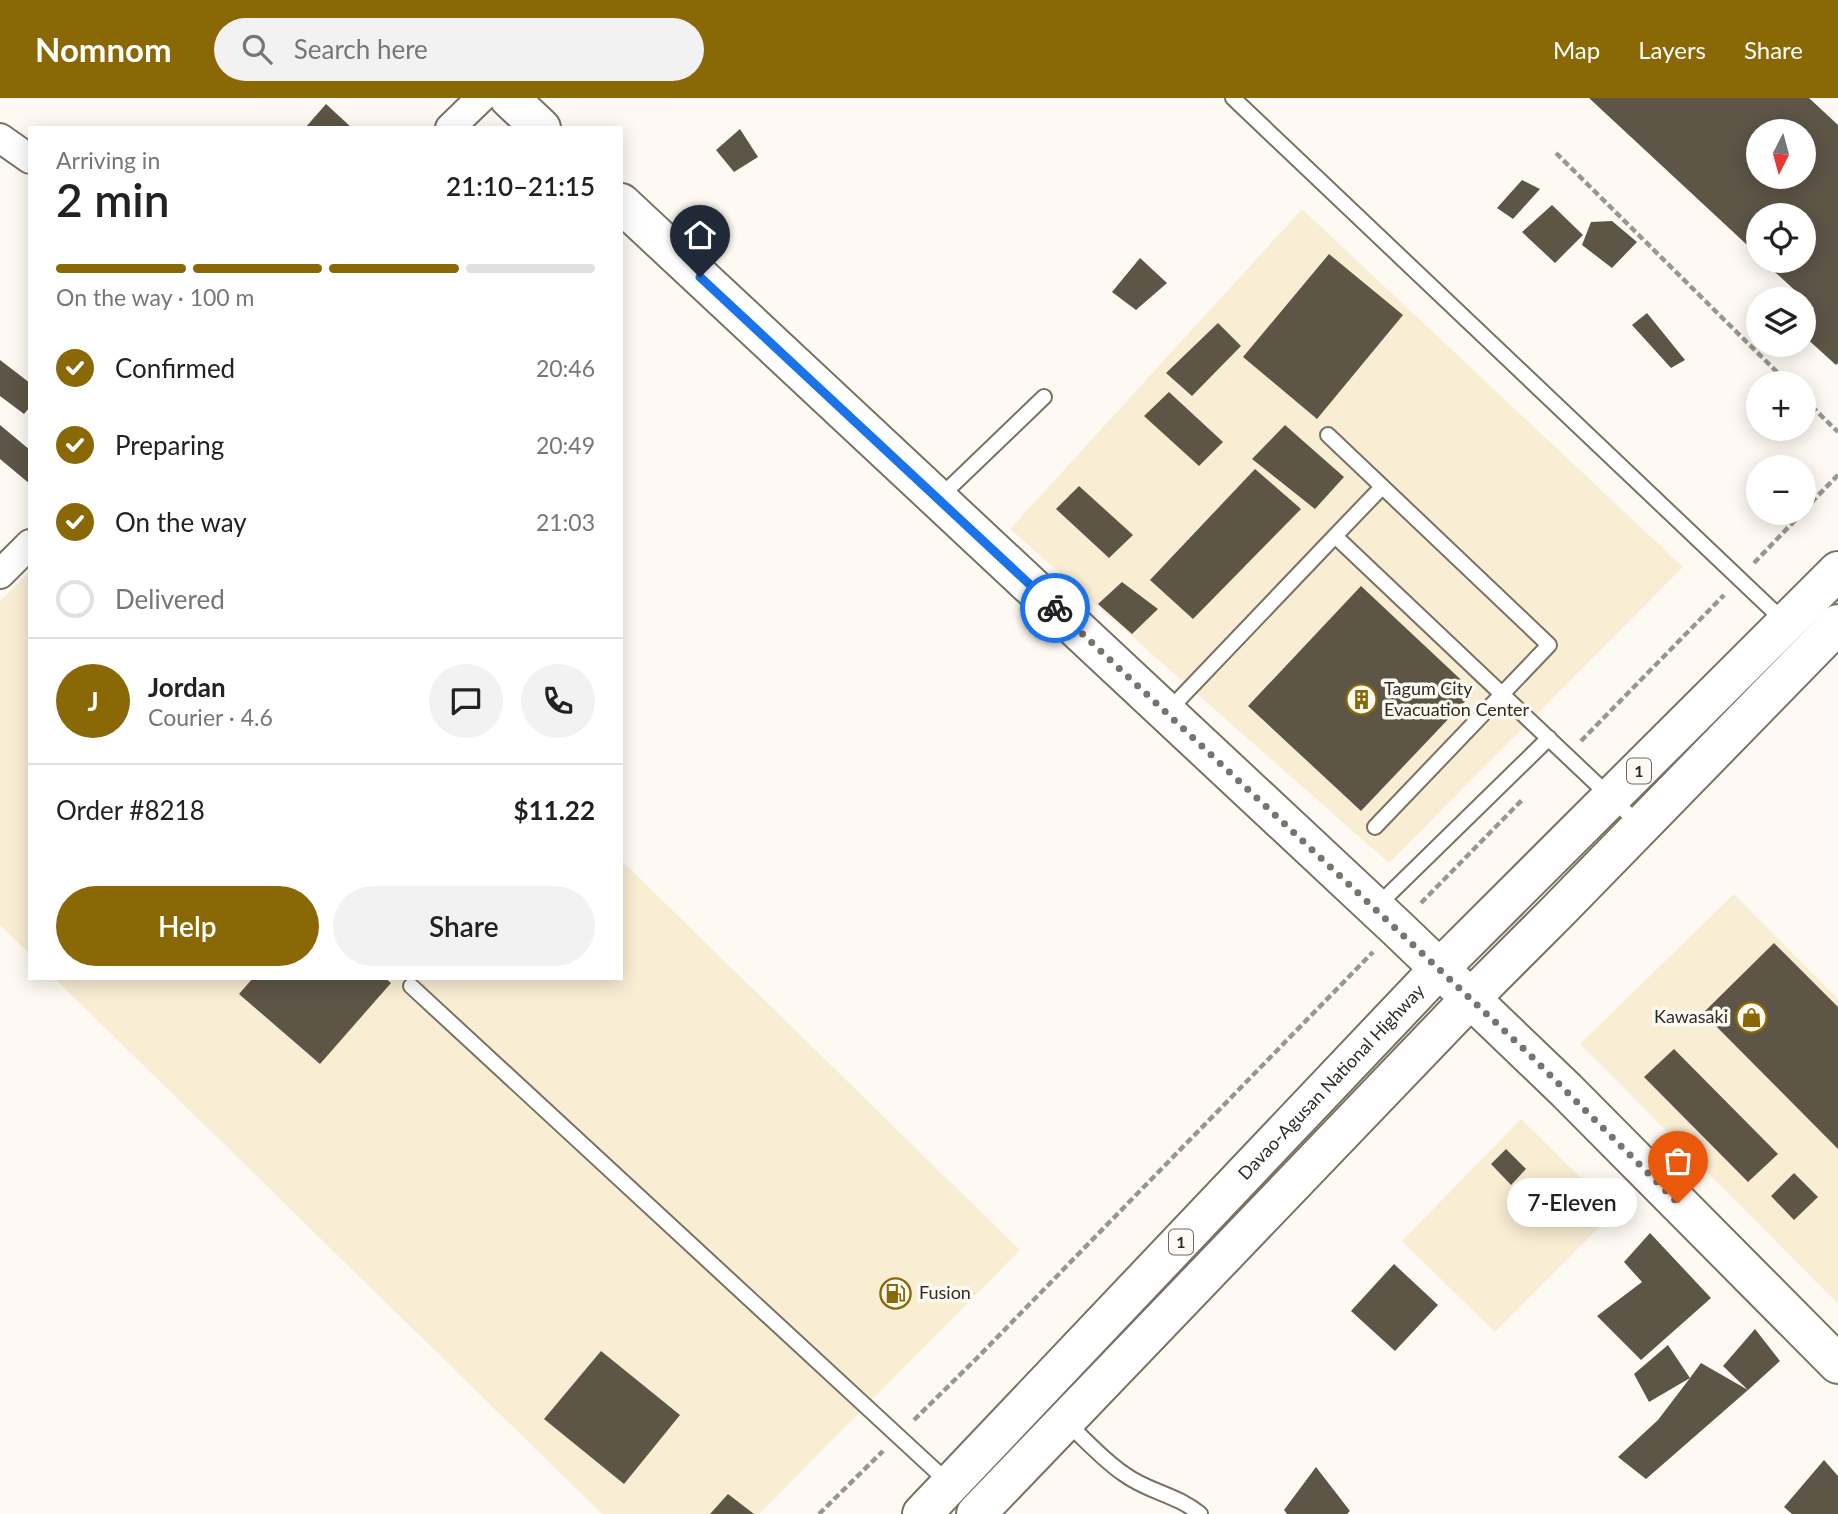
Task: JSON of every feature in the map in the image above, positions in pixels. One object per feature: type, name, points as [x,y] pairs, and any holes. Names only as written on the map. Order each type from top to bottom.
[{"type":"main road","points":[[509,98],[539,126]]},
{"type":"main road","points":[[623,205],[1386,918],[1556,1081],[1838,1364]]},
{"type":"main road","name":"Davao-Agusan National Highway","points":[[922,1514],[1439,969],[1838,571]]},
{"type":"main road","name":"1","points":[[976,1514],[1470,999],[1838,624]]},
{"type":"main road","points":[[1037,1394],[1065,1421]]},
{"type":"street","points":[[452,126],[481,98]]},
{"type":"street","points":[[0,138],[28,158]]},
{"type":"street","points":[[0,574],[28,546]]},
{"type":"lane","points":[[1233,98],[1787,624]]},
{"type":"lane","points":[[938,499],[1044,397]]},
{"type":"lane","points":[[1328,435],[1549,645],[1375,827]]},
{"type":"lane","points":[[1167,712],[1382,486]]},
{"type":"lane","points":[[1335,536],[1641,826]]},
{"type":"lane","points":[[1386,918],[1549,738]]},
{"type":"lane","points":[[411,986],[951,1484]]},
{"type":"lane","points":[[1065,1421],[1123,1474],[1186,1503],[1200,1514]]},
{"type":"path","points":[[1556,153],[1776,371]]},
{"type":"path","points":[[1816,411],[1838,432]]},
{"type":"path","points":[[1816,498],[1838,475]]},
{"type":"path","points":[[1567,755],[1791,525]]},
{"type":"path","points":[[819,1514],[977,1358],[1202,1125],[1386,918],[1529,793]]},
{"type":"shaded area","points":[[1302,209],[1683,567],[1389,863],[1010,529]]},
{"type":"shaded area","points":[[28,573],[28,952],[0,925],[0,601]]},
{"type":"shaded area","points":[[623,862],[1020,1250],[759,1514],[602,1514],[56,980],[623,980]]},
{"type":"shaded area","points":[[1734,894],[1838,999],[1838,1304],[1580,1044]]},
{"type":"shaded area","points":[[1521,1119],[1615,1211],[1495,1332],[1402,1241]]},
{"type":"building","points":[[1589,98],[1809,98],[1838,125],[1836,365],[1816,347],[1816,287],[1791,287],[1776,273],[1816,273],[1816,203],[1746,203],[1746,244]]},
{"type":"building","points":[[326,104],[350,126],[307,126]]},
{"type":"building","points":[[740,129],[758,157],[734,172],[716,150]]},
{"type":"building","points":[[1522,180],[1540,189],[1513,219],[1497,208]]},
{"type":"building","points":[[1552,205],[1583,235],[1555,263],[1522,232]]},
{"type":"building","points":[[1612,221],[1637,242],[1612,268],[1582,245],[1591,222]]},
{"type":"building","points":[[1329,254],[1403,315],[1317,419],[1243,357]]},
{"type":"building","points":[[1140,258],[1167,283],[1136,310],[1112,292]]},
{"type":"building","points":[[1647,313],[1685,360],[1671,368],[1632,325]]},
{"type":"building","points":[[1218,323],[1241,346],[1192,396],[1166,373]]},
{"type":"building","points":[[0,360],[28,381],[28,409],[24,414],[0,396]]},
{"type":"building","points":[[1169,392],[1223,442],[1199,466],[1144,416]]},
{"type":"building","points":[[0,425],[28,448],[28,482],[0,459]]},
{"type":"building","points":[[1285,425],[1344,477],[1315,509],[1252,459]]},
{"type":"building","points":[[1255,469],[1301,509],[1193,619],[1150,580]]},
{"type":"building","points":[[1079,486],[1133,535],[1109,558],[1056,509]]},
{"type":"building","points":[[1122,582],[1158,609],[1132,634],[1098,604]]},
{"type":"building","name":"Tagum City Evacuation Center","points":[[1361,586],[1474,692],[1361,811],[1248,706]]},
{"type":"building","points":[[1774,943],[1838,1007],[1838,1149],[1703,1013]]},
{"type":"building","points":[[251,980],[387,980],[391,983],[320,1064],[239,994]]},
{"type":"building","points":[[1674,1049],[1778,1154],[1748,1182],[1644,1077]]},
{"type":"building","points":[[1506,1149],[1526,1169],[1511,1185],[1491,1164]]},
{"type":"building","points":[[1794,1173],[1818,1197],[1794,1220],[1771,1196]]},
{"type":"building","points":[[1650,1233],[1711,1298],[1641,1360],[1597,1316],[1642,1282],[1624,1262]]},
{"type":"building","points":[[1394,1264],[1438,1305],[1395,1351],[1351,1311]]},
{"type":"building","points":[[1755,1329],[1780,1361],[1748,1390],[1723,1366]]},
{"type":"building","points":[[1668,1345],[1690,1378],[1649,1402],[1634,1374]]},
{"type":"building","points":[[601,1351],[680,1415],[624,1484],[544,1419]]},
{"type":"building","points":[[1701,1363],[1748,1390],[1646,1479],[1618,1457],[1658,1420]]},
{"type":"building","points":[[1824,1460],[1838,1476],[1838,1514],[1792,1514],[1784,1507]]},
{"type":"building","points":[[1316,1467],[1350,1511],[1347,1514],[1287,1514],[1284,1510]]},
{"type":"building","points":[[728,1494],[754,1514],[710,1514]]},
{"type":"way so far","points":[[1055,608],[1526,1051],[1678,1203]]},
{"type":"place","name":"Tagum City Evacuation Center","points":[[1361,699]]},
{"type":"place","name":"Kawasaki","points":[[1751,1017]]},
{"type":"place","name":"7-Eleven","points":[[1678,1203]]},
{"type":"place","name":"Fusion","points":[[896,1293]]},
{"type":"route","points":[[700,277],[1055,608]]}]
